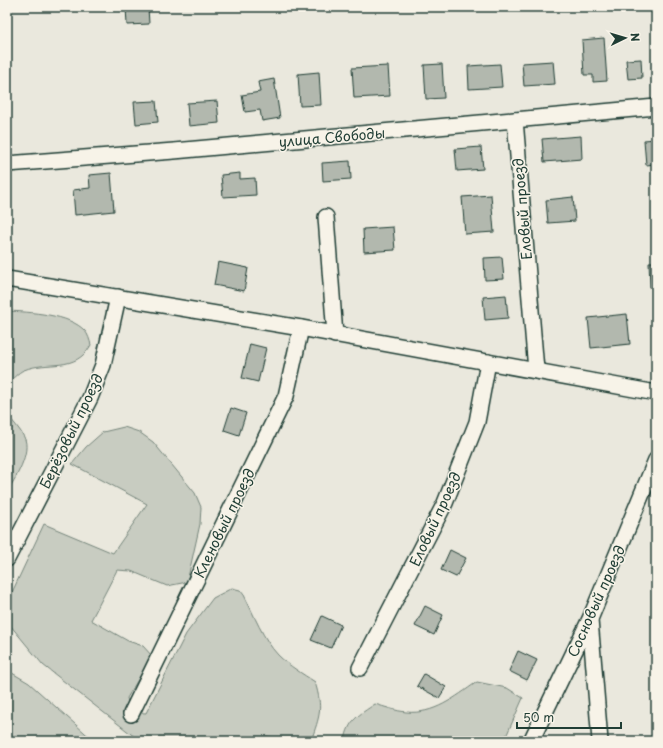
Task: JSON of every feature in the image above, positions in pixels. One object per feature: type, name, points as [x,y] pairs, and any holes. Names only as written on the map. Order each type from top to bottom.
[{"type":"street","name":"улица Свободы","points":[[7,164],[174,151],[656,107]]},
{"type":"street","name":"Еловый проезд","points":[[515,120],[536,370]]},
{"type":"street","points":[[326,217],[335,335]]},
{"type":"street","points":[[7,279],[118,296],[301,328],[656,393]]},
{"type":"street","name":"Берёзовый проезд","points":[[7,559],[90,398],[103,365],[118,296]]},
{"type":"street","name":"Кленовый проезд","points":[[131,714],[286,396],[301,328]]},
{"type":"street","name":"Еловый проезд","points":[[360,668],[445,503],[477,422],[488,362]]},
{"type":"street","name":"Сосновый проезд","points":[[531,741],[590,619],[656,460]]},
{"type":"street","points":[[590,619],[600,741]]},
{"type":"shaded area","points":[[7,311],[49,315],[70,321],[85,331],[91,345],[85,354],[69,363],[33,367],[24,370],[17,374],[7,384]]},
{"type":"shaded area","points":[[7,414],[24,437],[26,450],[22,465],[7,492]]},
{"type":"shaded area","points":[[124,427],[139,432],[153,442],[195,493],[201,507],[200,524],[187,582],[167,586],[131,571],[117,570],[91,620],[128,641],[143,646],[152,656],[127,698],[130,712],[146,713],[186,634],[213,598],[232,588],[240,590],[244,595],[263,634],[278,655],[291,666],[315,682],[320,706],[317,725],[311,741],[285,741],[267,736],[259,741],[140,741],[43,665],[10,625],[7,618],[7,603],[44,524],[113,553],[147,504],[72,464],[86,447],[103,432]]},
{"type":"shaded area","points":[[7,670],[29,683],[94,741],[7,741]]},
{"type":"shaded area","points":[[477,682],[507,688],[523,698],[504,741],[345,741],[346,734],[355,719],[375,704],[406,712],[426,711],[444,704]]},
{"type":"building","points":[[126,7],[148,7],[149,24],[127,25]]},
{"type":"building","points":[[604,38],[607,81],[593,82],[593,75],[584,75],[582,40]]},
{"type":"building","points":[[641,59],[642,78],[628,79],[626,60]]},
{"type":"building","points":[[553,61],[555,84],[524,86],[522,63]]},
{"type":"building","points":[[442,64],[444,98],[426,99],[424,65]]},
{"type":"building","points":[[500,64],[502,87],[469,89],[468,66]]},
{"type":"building","points":[[388,66],[390,96],[354,98],[352,68]]},
{"type":"building","points":[[319,72],[321,105],[300,106],[298,74]]},
{"type":"building","points":[[274,79],[280,118],[262,121],[260,110],[245,112],[242,95],[260,92],[258,82]]},
{"type":"building","points":[[156,101],[158,122],[136,124],[134,102]]},
{"type":"building","points":[[217,101],[219,123],[189,126],[187,103]]},
{"type":"building","points":[[581,136],[582,159],[544,162],[542,139]]},
{"type":"building","points":[[656,139],[656,164],[646,165],[644,140]]},
{"type":"building","points":[[481,147],[483,169],[457,171],[455,149]]},
{"type":"building","points":[[350,161],[351,179],[323,181],[322,163]]},
{"type":"building","points":[[111,173],[114,211],[75,215],[73,190],[90,188],[89,175]]},
{"type":"building","points":[[240,173],[240,179],[255,178],[256,195],[223,197],[221,175]]},
{"type":"building","points":[[491,195],[494,232],[465,234],[462,197]]},
{"type":"building","points":[[573,197],[575,221],[548,223],[546,200]]},
{"type":"building","points":[[393,227],[395,250],[364,252],[363,229]]},
{"type":"building","points":[[502,257],[504,279],[485,280],[484,258]]},
{"type":"building","points":[[218,262],[248,268],[244,291],[214,285]]},
{"type":"building","points":[[649,262],[656,262],[656,287],[650,287]]},
{"type":"building","points":[[506,295],[508,318],[485,320],[483,297]]},
{"type":"building","points":[[627,314],[630,344],[591,348],[588,318]]},
{"type":"building","points":[[250,344],[266,348],[258,382],[242,378]]},
{"type":"building","points":[[231,408],[246,413],[239,435],[224,430]]},
{"type":"building","points":[[450,550],[466,558],[456,577],[441,570]]},
{"type":"building","points":[[425,606],[443,615],[434,635],[415,626]]},
{"type":"building","points":[[322,616],[341,625],[331,648],[311,640]]},
{"type":"building","points":[[518,651],[537,660],[527,680],[509,671]]},
{"type":"building","points":[[424,674],[446,687],[439,698],[417,686]]}]
